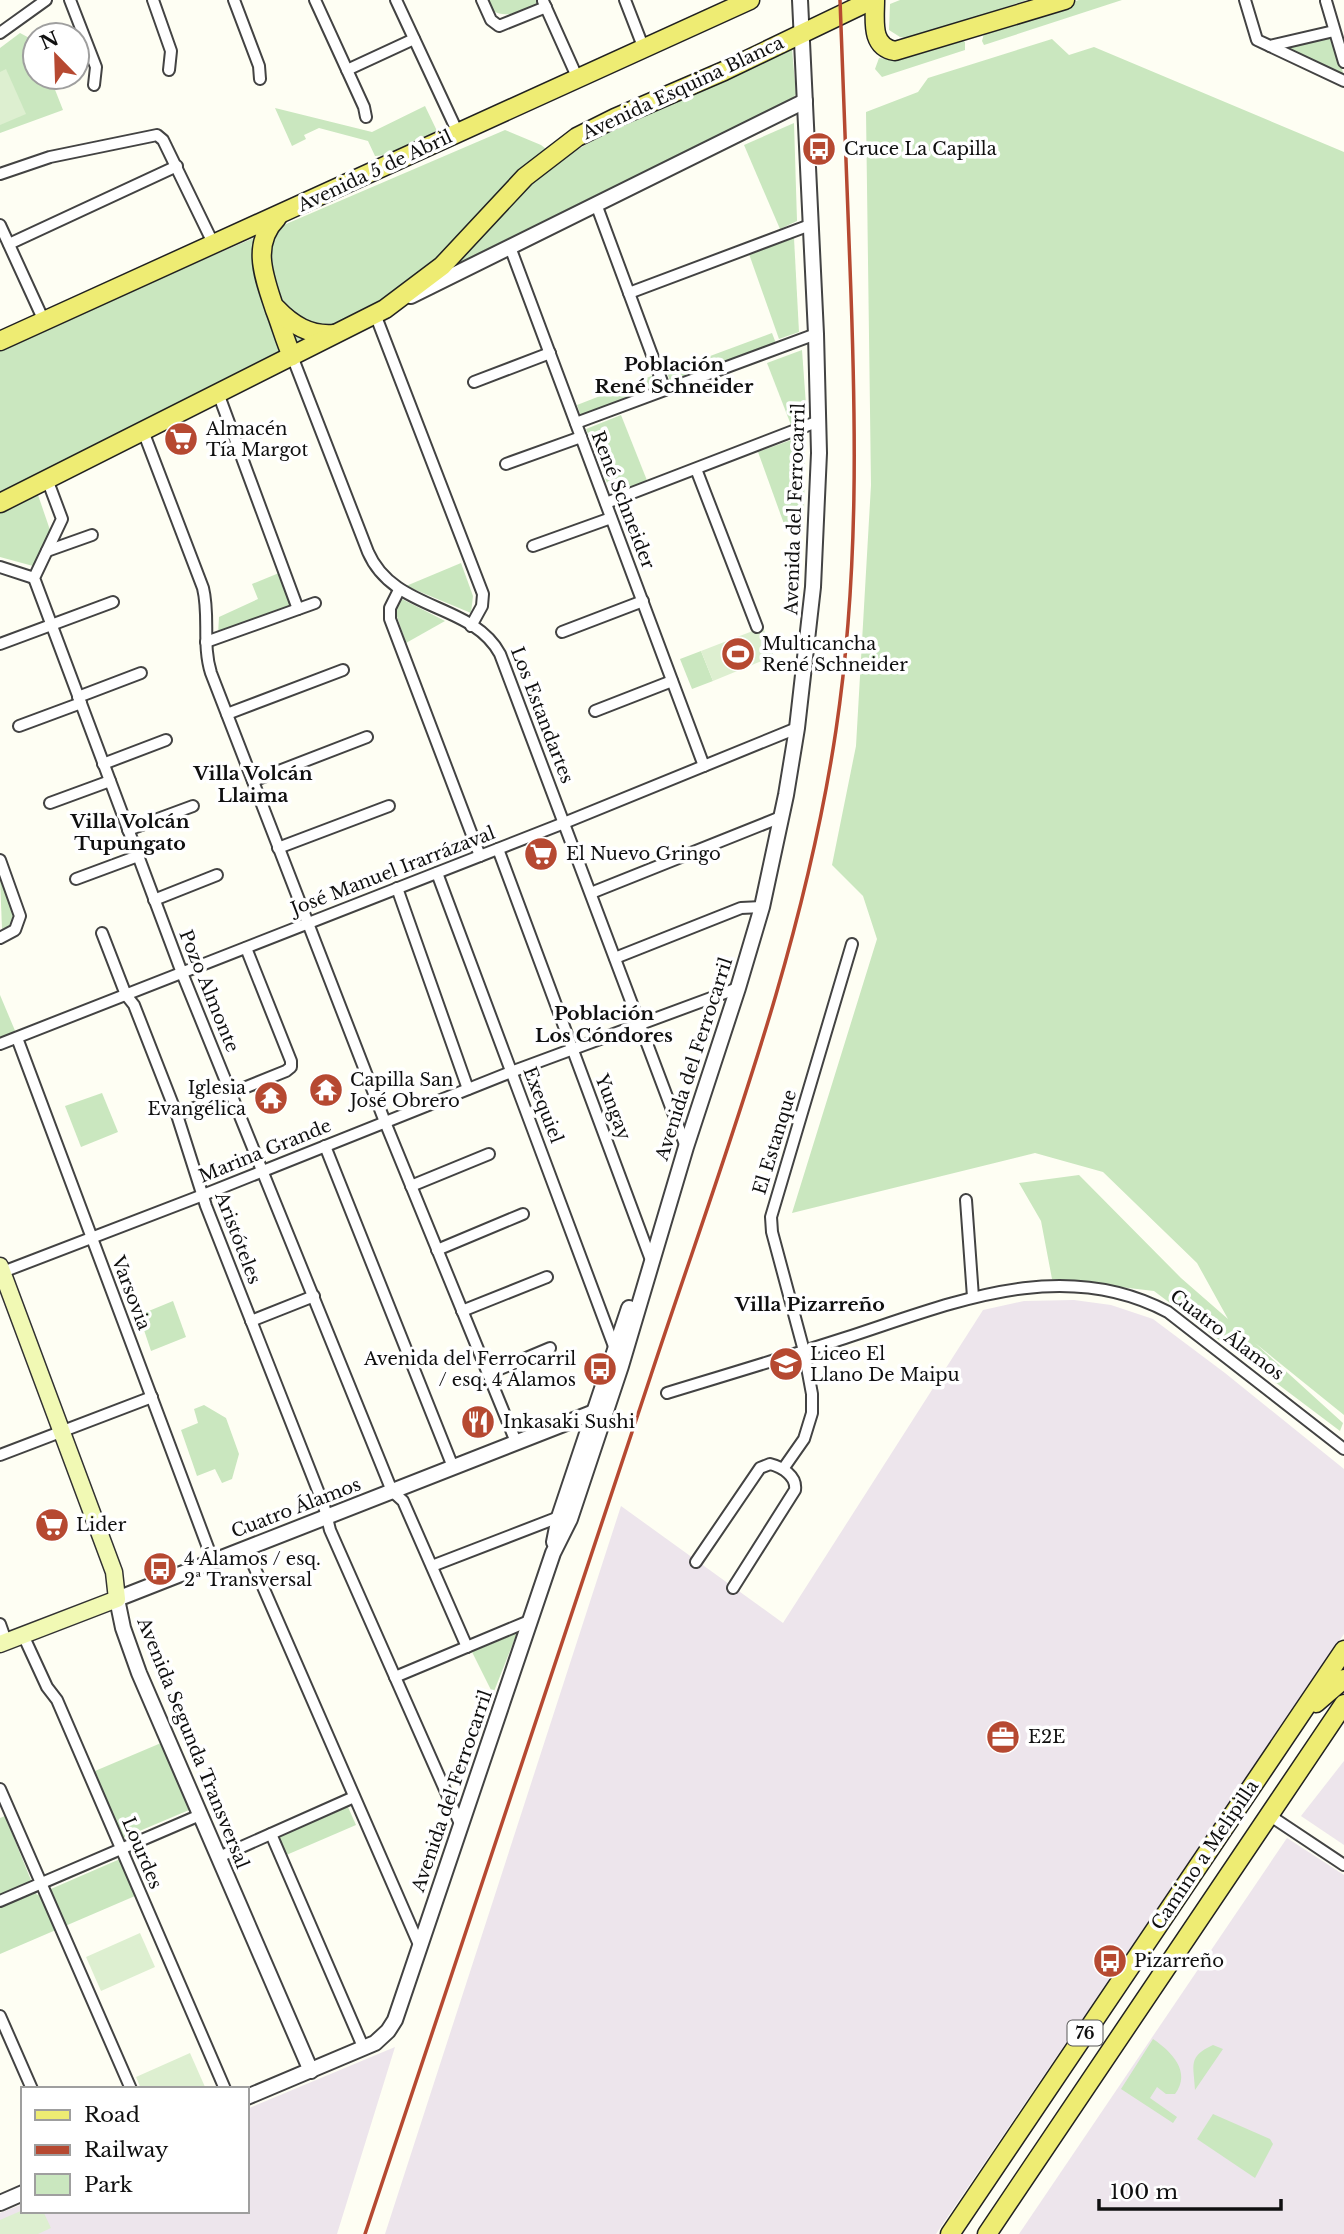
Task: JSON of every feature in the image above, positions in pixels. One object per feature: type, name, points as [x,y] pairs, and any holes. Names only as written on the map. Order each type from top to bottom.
[{"type":"main road","name":"Avenida 5 de Abril","points":[[0,341],[750,0]]},
{"type":"main road","name":"Avenida Esquina Blanca","points":[[0,503],[380,311],[442,267],[526,177],[559,149],[606,122],[724,71],[873,0]]},
{"type":"main road","points":[[873,0],[876,38],[882,47],[891,51],[1038,4],[1065,0]]},
{"type":"main road","points":[[280,216],[266,233],[261,255],[264,275],[292,356]]},
{"type":"main road","points":[[274,305],[284,316],[306,330],[320,334],[336,334]]},
{"type":"main road","name":"Avenida Segunda Transversal","points":[[1,1270],[114,1572],[117,1599]]},
{"type":"main road","name":"Cuatro Álamos","points":[[3,1642],[117,1599]]},
{"type":"main road","name":"Camino a Melipilla","points":[[950,2234],[1344,1650]]},
{"type":"main road","points":[[1290,1728],[1344,1679]]},
{"type":"main road","name":"Camino a Melipilla","points":[[987,2234],[1343,1707]]},
{"type":"street","points":[[0,33],[46,0]]},
{"type":"street","points":[[71,0],[96,67],[93,85]]},
{"type":"street","points":[[153,0],[171,51],[169,71]]},
{"type":"street","points":[[234,0],[259,66],[260,79]]},
{"type":"street","points":[[315,0],[364,107],[366,117]]},
{"type":"street","points":[[396,0],[458,133]]},
{"type":"street","points":[[482,0],[493,23],[499,26],[545,4],[578,79]]},
{"type":"street","points":[[625,0],[644,49]]},
{"type":"street","name":"Avenida del Ferrocarril","points":[[553,1553],[559,1517],[640,1305],[686,1147],[762,907],[782,817],[797,728],[814,575],[819,422],[800,0]]},
{"type":"street","points":[[1245,0],[1257,40],[1344,81]]},
{"type":"street","points":[[1326,1],[1344,62]]},
{"type":"street","points":[[1270,46],[1334,31]]},
{"type":"street","points":[[347,70],[414,39]]},
{"type":"street","name":"Avenida Esquina Blanca","points":[[380,311],[805,101]]},
{"type":"street","points":[[0,174],[50,157],[154,135],[163,139],[215,245]]},
{"type":"street","points":[[9,244],[177,166]]},
{"type":"street","points":[[596,204],[665,390]]},
{"type":"street","points":[[0,225],[44,321]]},
{"type":"street","points":[[629,293],[810,225]]},
{"type":"street","name":"René Schneider","points":[[510,247],[704,766]]},
{"type":"street","points":[[380,311],[483,594],[482,606],[471,626]]},
{"type":"street","points":[[576,423],[816,334]]},
{"type":"street","points":[[474,382],[550,354]]},
{"type":"street","name":"Los Estandartes","points":[[292,356],[371,559],[385,579],[399,590],[486,635],[500,654],[686,1147]]},
{"type":"street","points":[[218,393],[298,609]]},
{"type":"street","points":[[606,503],[819,422]]},
{"type":"street","points":[[143,431],[203,588],[208,665],[385,1122],[516,1442]]},
{"type":"street","points":[[506,464],[581,437]]},
{"type":"street","points":[[696,469],[757,627]]},
{"type":"street","points":[[0,567],[34,578],[62,516],[47,479]]},
{"type":"street","points":[[533,546],[611,518]]},
{"type":"street","points":[[47,551],[92,535]]},
{"type":"street","name":"Pozo Almonte","points":[[34,578],[182,973],[392,1491],[403,1502],[467,1647]]},
{"type":"street","points":[[399,590],[390,608],[390,619],[480,856]]},
{"type":"street","points":[[562,632],[643,601]]},
{"type":"street","points":[[0,644],[113,603]]},
{"type":"street","points":[[205,642],[315,603]]},
{"type":"street","points":[[227,714],[343,670]]},
{"type":"street","points":[[19,726],[141,673]]},
{"type":"street","points":[[595,711],[672,681]]},
{"type":"street","name":"José Manuel Irarrázaval","points":[[0,1044],[564,823],[797,728]]},
{"type":"street","points":[[253,781],[367,737]]},
{"type":"street","points":[[103,764],[166,740]]},
{"type":"street","points":[[50,803],[110,781]]},
{"type":"street","points":[[128,830],[193,806]]},
{"type":"street","points":[[278,848],[389,806]]},
{"type":"street","points":[[591,893],[782,817]]},
{"type":"street","name":"Yungay","points":[[498,849],[652,1260]]},
{"type":"street","points":[[76,879],[138,856]]},
{"type":"street","points":[[0,860],[19,911],[18,926],[0,938]]},
{"type":"street","name":"Exequiel","points":[[437,873],[615,1349]]},
{"type":"street","points":[[154,900],[217,875]]},
{"type":"street","points":[[397,888],[468,1089]]},
{"type":"street","points":[[615,958],[741,908],[762,907]]},
{"type":"street","name":"Aristóteles","points":[[102,933],[126,995],[134,1005],[177,1115],[203,1195],[327,1516],[330,1530],[461,1826]]},
{"type":"street","name":"El Estanque","points":[[783,1469],[804,1439],[812,1413],[812,1394],[804,1351],[772,1232],[771,1217],[852,944]]},
{"type":"street","points":[[177,1115],[291,1067],[291,1061],[246,948]]},
{"type":"street","name":"Marina Grande","points":[[1,1270],[203,1195],[511,1072],[738,988]]},
{"type":"street","name":"Varsovia","points":[[16,1038],[214,1561]]},
{"type":"street","points":[[325,1146],[453,1467]]},
{"type":"street","points":[[411,1186],[489,1154]]},
{"type":"street","points":[[966,1200],[973,1297]]},
{"type":"street","points":[[437,1250],[523,1214]]},
{"type":"street","name":"Avenida del Ferrocarril","points":[[364,2049],[382,2038],[395,2020],[529,1621],[553,1553],[570,1519],[615,1349],[638,1286],[652,1260]]},
{"type":"street","points":[[462,1311],[547,1277]]},
{"type":"street","name":"Cuatro Álamos","points":[[667,1393],[973,1297],[1033,1287],[1075,1287],[1118,1292],[1152,1304],[1200,1336],[1344,1449]]},
{"type":"street","points":[[251,1321],[314,1296]]},
{"type":"street","points":[[488,1374],[550,1348]]},
{"type":"street","points":[[0,1455],[152,1397]]},
{"type":"street","name":"Cuatro Álamos","points":[[117,1599],[601,1409]]},
{"type":"street","points":[[696,1562],[760,1468],[770,1464],[783,1469],[794,1480],[795,1490],[733,1588]]},
{"type":"street","points":[[432,1566],[559,1517]]},
{"type":"street","points":[[246,1548],[420,1947]]},
{"type":"street","name":"Avenida Segunda Transversal","points":[[117,1599],[131,1650],[311,2071]]},
{"type":"street","points":[[395,1677],[529,1621]]},
{"type":"street","points":[[0,1624],[3,1642]]},
{"type":"street","name":"Lourdes","points":[[23,1635],[47,1687],[55,1696],[224,2087]]},
{"type":"street","points":[[0,1789],[130,2087]]},
{"type":"street","points":[[219,1857],[354,1797]]},
{"type":"street","points":[[0,1901],[200,1815]]},
{"type":"street","points":[[1269,1815],[1344,1866]]},
{"type":"street","points":[[248,2097],[364,2049],[271,1834]]},
{"type":"street","points":[[0,2016],[31,2087]]},
{"type":"street","points":[[0,2203],[21,2194]]},
{"type":"shaded area","name":"Pizarreño","points":[[1074,1300],[1111,1305],[1153,1319],[1344,1469],[1344,1634],[936,2234],[385,2234],[621,1506],[783,1623],[983,1310],[1024,1301]]},
{"type":"shaded area","points":[[1344,1761],[1344,1845],[1301,1816]]},
{"type":"shaded area","points":[[1287,1838],[1344,1875],[1344,2234],[1019,2234]]},
{"type":"shaded area","points":[[395,2047],[337,2234],[0,2234],[0,2213],[21,2205],[21,2213],[248,2213],[248,2109]]},
{"type":"green space","points":[[484,0],[540,0],[542,4],[502,14],[489,8]]},
{"type":"green space","points":[[900,0],[1027,0],[911,39],[900,37],[889,30],[890,4]]},
{"type":"green space","points":[[1079,0],[1122,0],[984,45],[982,41],[985,30]]},
{"type":"green space","points":[[21,34],[21,91],[56,91],[63,110],[0,133],[0,48]]},
{"type":"green space","points":[[958,37],[965,42],[965,50],[882,77],[875,69],[879,58],[889,59]]},
{"type":"green space","points":[[1330,37],[1344,75],[1285,48]]},
{"type":"green space","points":[[1052,39],[1069,55],[1094,47],[1344,152],[1344,1415],[1255,1343],[1343,1423],[1340,1431],[1154,1291],[1052,1279],[1041,1221],[1019,1183],[1079,1175],[1181,1278],[1228,1319],[1197,1263],[1103,1172],[1035,1153],[792,1213],[877,939],[863,896],[832,865],[856,746],[871,485],[866,112],[918,92],[928,78]]},
{"type":"green space","points":[[792,49],[796,94],[789,102],[0,494],[0,347],[505,130],[541,145],[560,160],[614,128]]},
{"type":"green space","points":[[6,69],[26,114],[0,125],[0,72]]},
{"type":"green space","points":[[425,106],[437,131],[387,155],[375,156],[368,141],[319,128],[304,135],[306,139],[292,146],[275,108],[372,132]]},
{"type":"green space","points":[[794,123],[797,221],[780,229],[744,145]]},
{"type":"green space","points":[[794,238],[799,332],[779,339],[749,254]]},
{"type":"green space","points":[[772,333],[777,346],[671,385],[667,372]]},
{"type":"green space","points":[[802,350],[807,419],[791,425],[767,363]]},
{"type":"green space","points":[[654,375],[659,387],[581,416],[577,405]]},
{"type":"green space","points":[[621,415],[648,483],[612,496],[586,429]]},
{"type":"green space","points":[[805,435],[804,517],[784,524],[758,452]]},
{"type":"green space","points":[[37,492],[50,530],[33,566],[0,557],[0,509]]},
{"type":"green space","points":[[461,563],[473,596],[471,613],[406,586]]},
{"type":"green space","points":[[279,573],[292,606],[218,635],[219,617],[258,599],[252,584]]},
{"type":"green space","points":[[400,598],[445,621],[406,643],[395,611]]},
{"type":"green space","name":"Multicancha René Schneider","points":[[763,627],[774,656],[713,681],[701,651]]},
{"type":"green space","points":[[701,651],[713,681],[692,689],[680,659]]},
{"type":"green space","points":[[0,877],[14,913],[12,925],[2,929]]},
{"type":"green space","points":[[0,995],[16,1033],[0,1039]]},
{"type":"green space","points":[[102,1093],[118,1132],[81,1147],[65,1106]]},
{"type":"green space","points":[[173,1301],[186,1337],[151,1351],[139,1315]]},
{"type":"green space","points":[[204,1405],[226,1418],[239,1454],[232,1479],[222,1483],[215,1469],[197,1476],[181,1430],[198,1423],[194,1409]]},
{"type":"green space","points":[[517,1633],[493,1694],[472,1652]]},
{"type":"green space","points":[[161,1743],[189,1810],[123,1838],[95,1771]]},
{"type":"green space","points":[[348,1807],[356,1825],[284,1856],[276,1838]]},
{"type":"green space","points":[[5,1816],[37,1895],[120,1859],[135,1896],[0,1954],[0,1818]]},
{"type":"green space","points":[[140,1933],[155,1967],[101,1991],[86,1957]]},
{"type":"green space","points":[[1153,2039],[1172,2056],[1180,2070],[1180,2086],[1175,2094],[1166,2094],[1157,2087],[1150,2098],[1177,2117],[1173,2123],[1121,2089]]},
{"type":"green space","points":[[1213,2045],[1223,2049],[1195,2090],[1193,2068],[1196,2058]]},
{"type":"green space","points":[[190,2053],[205,2087],[140,2087],[136,2077]]},
{"type":"green space","points":[[1213,2114],[1270,2139],[1273,2144],[1255,2178],[1197,2139]]},
{"type":"green space","points":[[21,2211],[21,2213],[44,2213],[51,2228],[38,2234],[0,2234],[0,2220]]},
{"type":"railway","points":[[365,2234],[732,1136],[781,976],[821,813],[843,672],[849,614],[854,499],[852,325],[840,0]]},
{"type":"place","name":"Cruce La Capilla","points":[[819,149]]},
{"type":"place","name":"Almacén Tía Margot","points":[[181,439]]},
{"type":"place","name":"Multicancha René Schneider","points":[[738,654]]},
{"type":"place","name":"El Nuevo Gringo","points":[[541,854]]},
{"type":"place","name":"Capilla San José Obrero","points":[[326,1090]]},
{"type":"place","name":"Iglesia Evangélica","points":[[271,1098]]},
{"type":"place","name":"Liceo El Llano De Maipu","points":[[786,1364]]},
{"type":"place","name":"Avenida del Ferrocarril / esq. 4 Álamos","points":[[600,1369]]},
{"type":"place","name":"Inkasaki Sushi","points":[[478,1422]]},
{"type":"place","name":"Lider","points":[[52,1525]]},
{"type":"place","name":"4 Álamos / esq. 2ª Transversal","points":[[160,1569]]},
{"type":"place","name":"E2E","points":[[1003,1737]]},
{"type":"place","name":"Pizarreño","points":[[1110,1961]]},
{"type":"district","name":"Población René Schneider","points":[[674,375]]},
{"type":"district","name":"Villa Volcán Llaima","points":[[253,784]]},
{"type":"district","name":"Villa Volcán Tupungato","points":[[130,832]]},
{"type":"district","name":"Población Los Cóndores","points":[[604,1024]]},
{"type":"district","name":"Villa Pizarreño","points":[[810,1304]]}]
